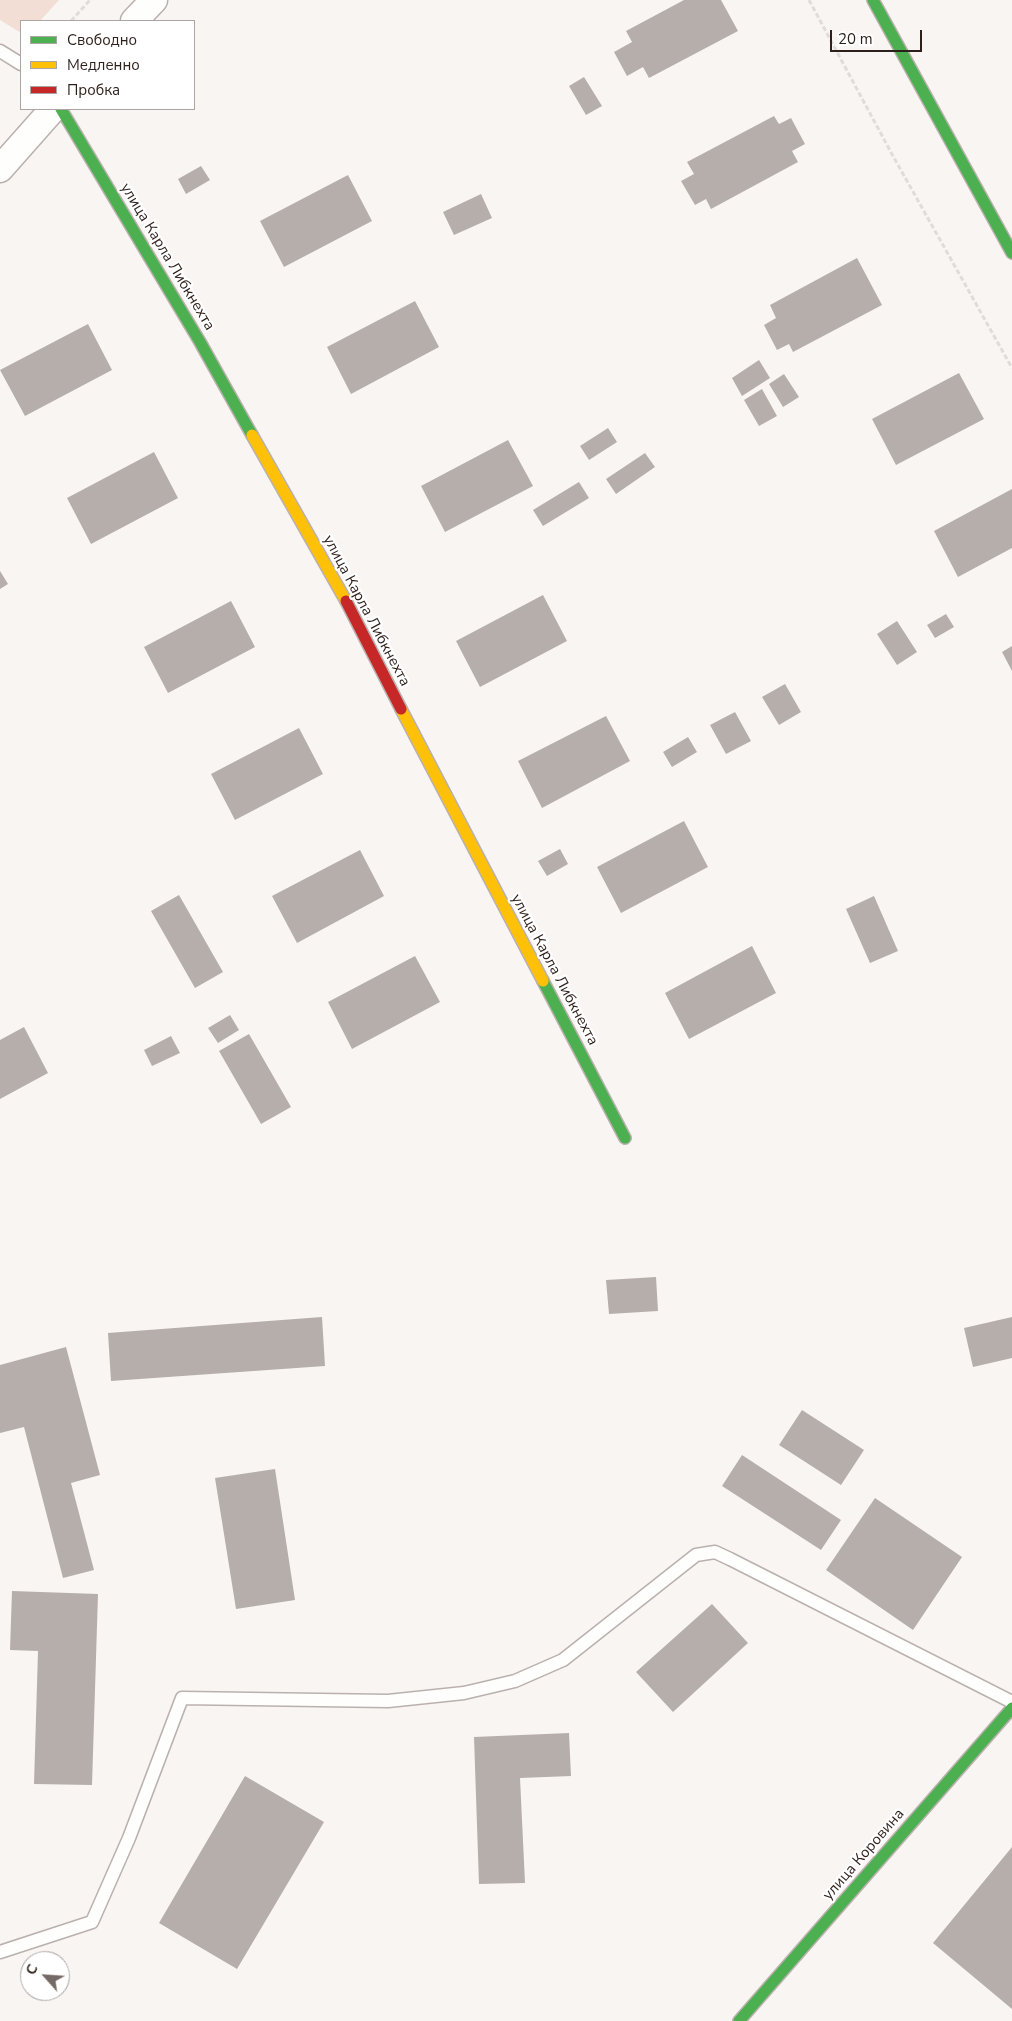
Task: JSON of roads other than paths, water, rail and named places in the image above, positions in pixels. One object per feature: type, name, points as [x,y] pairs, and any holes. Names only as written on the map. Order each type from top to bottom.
[{"type":"street","points":[[135,20],[154,0]]},
{"type":"street","points":[[873,0],[1012,253]]},
{"type":"street","points":[[0,168],[52,110]]},
{"type":"street","name":"улица Карла Либкнехта","points":[[62,110],[200,342],[344,597],[418,744],[625,1138]]},
{"type":"street","name":"улица Коровина","points":[[739,2021],[1012,1708]]},
{"type":"lane","points":[[0,51],[20,63]]},
{"type":"lane","points":[[0,1952],[92,1922],[128,1838],[182,1698],[388,1701],[464,1694],[515,1681],[563,1660],[696,1555],[715,1552],[1012,1702]]}]
